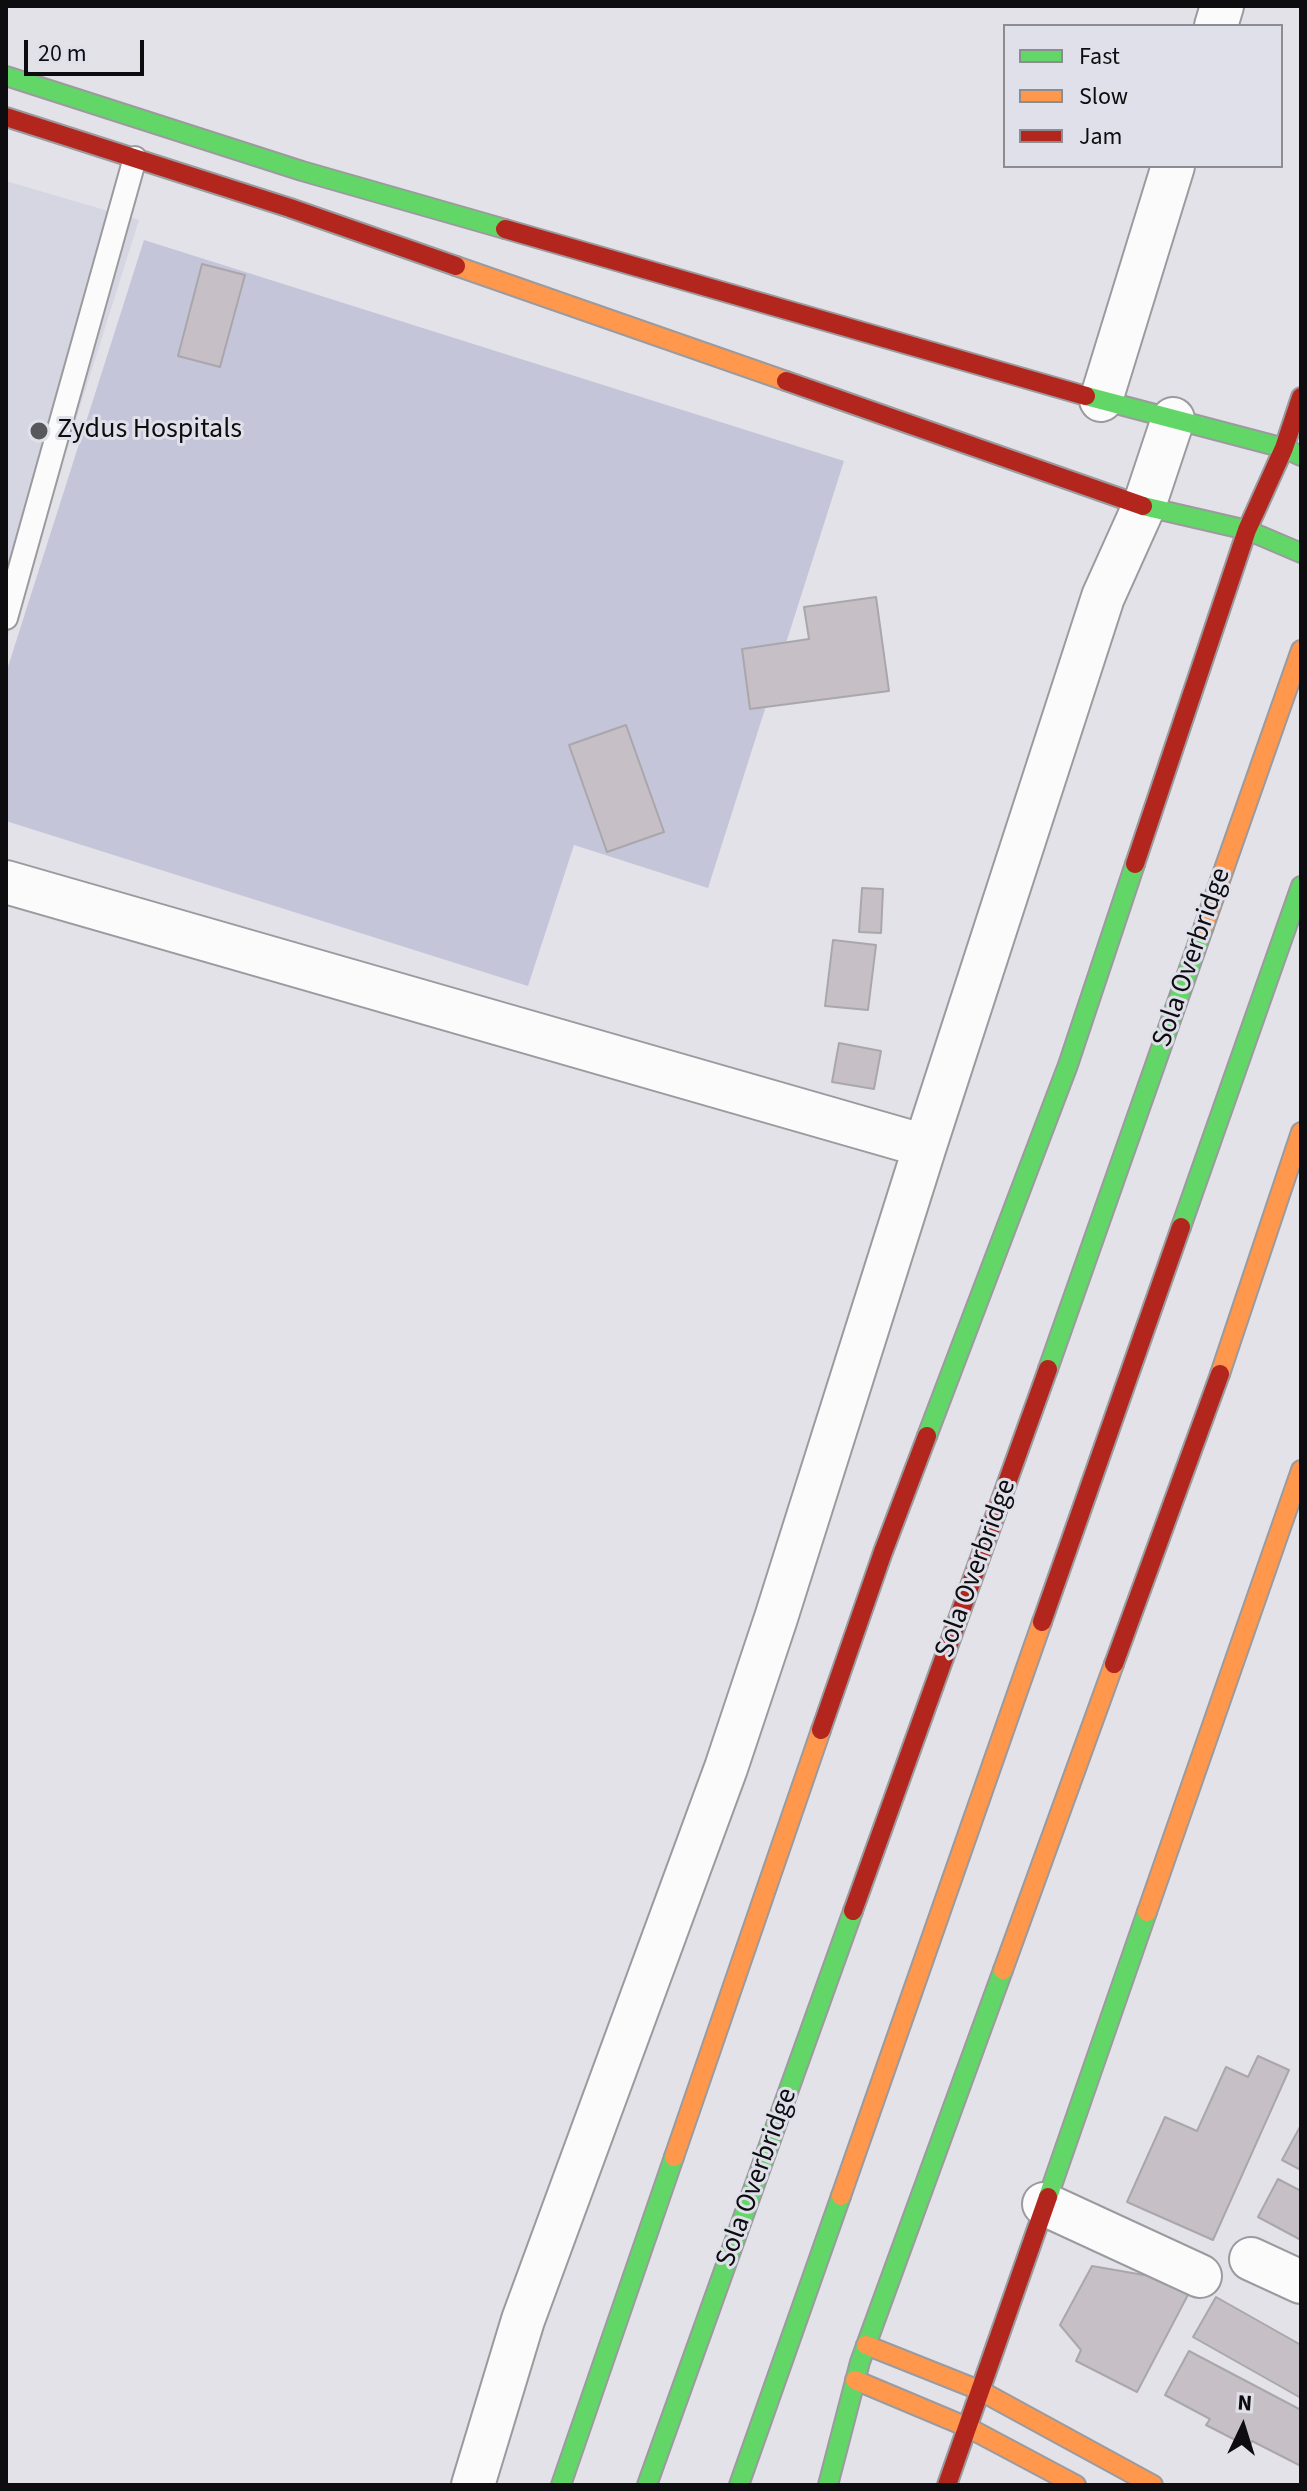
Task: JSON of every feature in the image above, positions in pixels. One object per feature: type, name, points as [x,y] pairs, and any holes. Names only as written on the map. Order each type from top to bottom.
[{"type":"main road","points":[[6,76],[302,171],[1101,400],[1284,448],[1301,456]]},
{"type":"main road","points":[[6,117],[290,208],[1144,506],[1247,530],[1301,553]]},
{"type":"main road","points":[[561,2485],[883,1552],[1068,1065],[1247,530],[1284,448],[1301,397]]},
{"type":"main road","name":"Sola Overbridge","points":[[647,2485],[1033,1412],[1301,650]]},
{"type":"main road","points":[[739,2485],[1301,886]]},
{"type":"main road","points":[[828,2485],[866,2345],[1219,1376],[1301,1132]]},
{"type":"main road","points":[[947,2485],[1301,1470]]},
{"type":"main road","points":[[866,2345],[979,2390],[1153,2485]]},
{"type":"main road","points":[[855,2380],[967,2427],[1076,2485]]},
{"type":"street","points":[[1101,400],[1172,168]]},
{"type":"street","points":[[473,2485],[523,2320],[741,1723],[1103,597],[1144,506],[1173,419]]},
{"type":"street","points":[[6,882],[925,1146]]},
{"type":"street","points":[[1044,2204],[1200,2276]]},
{"type":"street","points":[[1251,2259],[1301,2282]]},
{"type":"lane","points":[[6,618],[135,158]]},
{"type":"shaded area","name":"Zydus Hospitals","points":[[6,181],[139,220],[6,642]]},
{"type":"shaded area","points":[[144,240],[844,461],[708,888],[574,845],[528,986],[6,821],[6,673]]},
{"type":"building","points":[[202,264],[245,275],[220,367],[178,356]]},
{"type":"building","points":[[876,597],[889,691],[750,709],[742,649],[809,639],[804,607]]},
{"type":"building","points":[[626,725],[664,832],[607,852],[569,745]]},
{"type":"building","points":[[862,888],[883,889],[881,933],[859,932]]},
{"type":"building","points":[[833,940],[876,945],[868,1010],[825,1006]]},
{"type":"building","points":[[839,1043],[881,1051],[874,1089],[832,1082]]},
{"type":"building","points":[[1258,2056],[1289,2070],[1213,2240],[1127,2202],[1165,2117],[1197,2131],[1226,2067],[1248,2077]]},
{"type":"building","points":[[1301,2125],[1301,2170],[1282,2160]]},
{"type":"building","points":[[1278,2179],[1301,2191],[1301,2240],[1258,2217]]},
{"type":"building","points":[[1092,2266],[1144,2275],[1148,2269],[1190,2291],[1137,2392],[1076,2361],[1081,2350],[1060,2325]]},
{"type":"building","points":[[1216,2297],[1301,2345],[1301,2398],[1193,2337]]},
{"type":"building","points":[[1189,2351],[1301,2410],[1301,2466],[1252,2441],[1249,2447],[1206,2425],[1210,2419],[1165,2395]]},
{"type":"traffic: fast","points":[[6,76],[302,171],[505,229]]},
{"type":"traffic: fast","points":[[1086,396],[1284,448],[1301,456]]},
{"type":"traffic: fast","points":[[1143,506],[1247,530],[1301,553]]},
{"type":"traffic: fast","points":[[927,1436],[1068,1065],[1135,864]]},
{"type":"traffic: fast","points":[[1181,1227],[1301,886]]},
{"type":"traffic: fast","points":[[1048,1369],[1204,926]]},
{"type":"traffic: fast","points":[[647,2485],[853,1911]]},
{"type":"traffic: fast","points":[[1048,2197],[1147,1912]]},
{"type":"traffic: fast","points":[[828,2485],[860,2362],[1003,1970]]},
{"type":"traffic: fast","points":[[561,2485],[674,2157]]},
{"type":"traffic: fast","points":[[739,2485],[841,2196]]},
{"type":"traffic: slow","points":[[456,266],[786,381]]},
{"type":"traffic: slow","points":[[1204,926],[1301,650]]},
{"type":"traffic: slow","points":[[1220,1374],[1301,1132]]},
{"type":"traffic: slow","points":[[1147,1912],[1301,1470]]},
{"type":"traffic: slow","points":[[841,2196],[1042,1622]]},
{"type":"traffic: slow","points":[[1003,1970],[1114,1664]]},
{"type":"traffic: slow","points":[[674,2157],[821,1730]]},
{"type":"traffic: slow","points":[[866,2345],[979,2390],[1153,2485]]},
{"type":"traffic: slow","points":[[855,2380],[967,2427],[1076,2485]]},
{"type":"traffic: jam","points":[[6,117],[290,208],[456,266]]},
{"type":"traffic: jam","points":[[505,229],[1086,396]]},
{"type":"traffic: jam","points":[[786,381],[1143,506]]},
{"type":"traffic: jam","points":[[1135,864],[1247,530],[1284,448],[1301,397]]},
{"type":"traffic: jam","points":[[1042,1622],[1181,1227]]},
{"type":"traffic: jam","points":[[853,1911],[1048,1369]]},
{"type":"traffic: jam","points":[[1114,1664],[1220,1374]]},
{"type":"traffic: jam","points":[[821,1730],[927,1436]]},
{"type":"traffic: jam","points":[[947,2485],[1048,2197]]},
{"type":"place","name":"Zydus Hospitals","points":[[39,431]]}]
